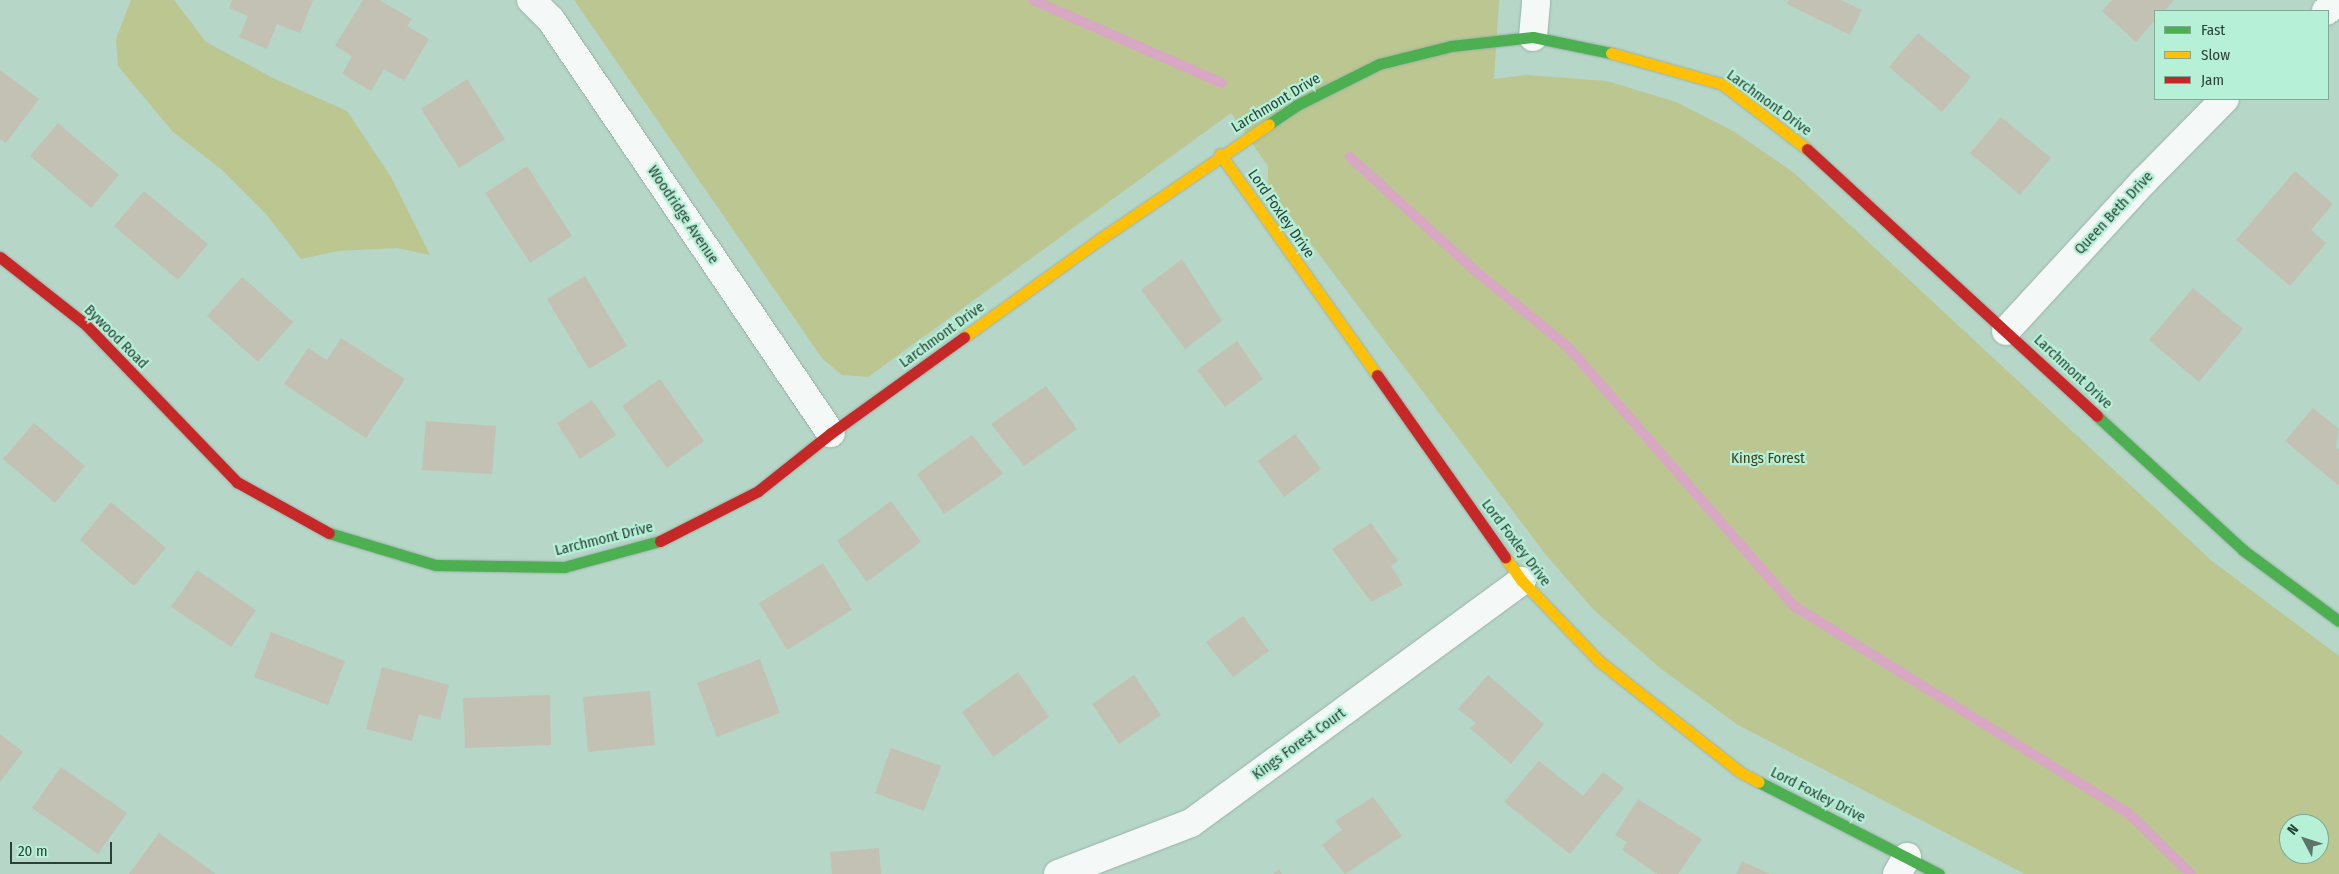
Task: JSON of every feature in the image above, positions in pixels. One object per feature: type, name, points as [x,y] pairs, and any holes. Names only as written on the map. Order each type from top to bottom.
[{"type":"street","name":"Woodridge Avenue","points":[[532,0],[551,20],[831,434]]},
{"type":"street","points":[[1533,37],[1536,0]]},
{"type":"street","points":[[2327,10],[2339,1]]},
{"type":"street","name":"Larchmont Drive","points":[[182,426],[237,482],[328,533],[436,565],[564,567],[671,538],[758,491],[831,434],[1220,154],[1297,105],[1379,64],[1451,46],[1533,37],[1613,52],[1722,84],[1812,153],[2243,550],[2339,620]]},
{"type":"street","name":"Queen Beth Drive","points":[[2006,330],[2144,181],[2224,100]]},
{"type":"street","name":"Lord Foxley Drive","points":[[1220,154],[1522,581],[1599,661],[1740,772],[1902,866],[1939,874]]},
{"type":"street","name":"Bywood Road","points":[[0,257],[84,323],[182,426]]},
{"type":"street","name":"Kings Forest Court","points":[[1058,874],[1191,823],[1522,581]]},
{"type":"green space","points":[[131,0],[174,0],[206,42],[275,79],[347,111],[391,177],[430,255],[397,248],[338,251],[301,259],[266,214],[221,169],[173,132],[118,66],[116,39]]},
{"type":"green space","name":"Kings Forest","points":[[574,0],[1499,0],[1494,79],[1527,75],[1607,81],[1676,102],[1733,131],[1793,172],[2212,561],[2339,656],[2339,874],[2025,874],[1738,725],[1660,668],[1594,610],[1546,555],[1279,201],[1268,183],[1268,166],[1231,113],[868,377],[842,375],[822,358]]},
{"type":"building","points":[[232,0],[313,0],[300,33],[277,24],[267,49],[239,37],[248,16],[229,8]]},
{"type":"building","points":[[363,0],[379,0],[412,19],[407,26],[429,39],[404,81],[384,69],[371,91],[342,74],[352,56],[335,46]]},
{"type":"building","points":[[1789,0],[1841,0],[1862,10],[1850,35],[1787,4]]},
{"type":"building","points":[[2112,0],[2174,0],[2165,10],[2154,10],[2154,21],[2136,42],[2102,11]]},
{"type":"building","points":[[1918,33],[1971,77],[1942,112],[1889,67]]},
{"type":"building","points":[[0,70],[39,99],[6,143],[0,139]]},
{"type":"building","points":[[467,79],[505,139],[459,168],[421,109]]},
{"type":"building","points":[[2001,117],[2051,158],[2020,195],[1970,153]]},
{"type":"building","points":[[58,123],[119,175],[91,208],[30,156]]},
{"type":"building","points":[[527,166],[572,236],[530,263],[485,193]]},
{"type":"building","points":[[2295,171],[2333,204],[2311,230],[2326,243],[2290,286],[2236,240]]},
{"type":"building","points":[[144,191],[208,244],[178,280],[114,226]]},
{"type":"building","points":[[1182,259],[1222,321],[1185,349],[1141,290]]},
{"type":"building","points":[[585,276],[627,346],[589,369],[547,299]]},
{"type":"building","points":[[242,277],[293,322],[258,362],[207,316]]},
{"type":"building","points":[[2193,288],[2243,329],[2199,382],[2149,340]]},
{"type":"building","points":[[341,338],[405,379],[366,438],[284,384],[308,348],[327,360]]},
{"type":"building","points":[[1237,341],[1263,379],[1225,407],[1197,370]]},
{"type":"building","points":[[660,379],[704,441],[667,468],[622,406]]},
{"type":"building","points":[[1046,386],[1077,429],[1024,466],[991,424]]},
{"type":"building","points":[[592,400],[616,435],[580,459],[557,423]]},
{"type":"building","points":[[2313,408],[2339,429],[2336,447],[2339,450],[2339,486],[2285,441]]},
{"type":"building","points":[[426,421],[496,426],[492,474],[422,470]]},
{"type":"building","points":[[34,423],[85,466],[55,503],[3,459]]},
{"type":"building","points":[[1295,434],[1321,469],[1284,497],[1258,461]]},
{"type":"building","points":[[972,435],[1003,474],[944,514],[917,474]]},
{"type":"building","points":[[891,501],[921,542],[867,582],[837,541]]},
{"type":"building","points":[[111,502],[166,548],[134,586],[80,540]]},
{"type":"building","points":[[1371,523],[1398,561],[1391,566],[1403,585],[1371,602],[1332,549]]},
{"type":"building","points":[[823,563],[852,610],[787,650],[759,603]]},
{"type":"building","points":[[197,570],[256,610],[231,647],[171,607]]},
{"type":"building","points":[[1243,616],[1269,651],[1233,677],[1206,642]]},
{"type":"building","points":[[271,632],[345,661],[328,705],[254,677]]},
{"type":"building","points":[[760,659],[780,713],[717,737],[697,683]]},
{"type":"building","points":[[382,667],[449,685],[440,720],[419,714],[412,741],[366,729]]},
{"type":"building","points":[[1018,672],[1049,717],[993,757],[962,712]]},
{"type":"building","points":[[1134,675],[1161,715],[1119,744],[1092,704]]},
{"type":"building","points":[[1488,675],[1544,724],[1511,764],[1470,728],[1476,723],[1458,709]]},
{"type":"building","points":[[650,691],[655,745],[588,752],[583,697]]},
{"type":"building","points":[[550,695],[551,745],[465,748],[463,698]]},
{"type":"building","points":[[0,734],[23,752],[0,782]]},
{"type":"building","points":[[891,748],[941,766],[924,811],[875,793]]},
{"type":"building","points":[[1539,761],[1583,796],[1603,772],[1624,788],[1570,854],[1504,802]]},
{"type":"building","points":[[61,767],[127,813],[98,854],[32,808]]},
{"type":"building","points":[[1373,797],[1402,836],[1345,874],[1322,845],[1342,830],[1335,821]]},
{"type":"building","points":[[1638,799],[1702,839],[1678,874],[1657,874],[1622,850],[1627,842],[1615,835]]},
{"type":"building","points":[[159,833],[216,874],[129,874]]},
{"type":"building","points":[[879,848],[881,874],[832,874],[830,852]]},
{"type":"building","points":[[1742,861],[1770,874],[1736,874]]},
{"type":"building","points":[[1279,869],[1282,874],[1273,874]]},
{"type":"waterway","points":[[1033,0],[1222,83]]},
{"type":"waterway","points":[[1350,157],[1473,269],[1568,347],[1794,606],[2129,814],[2191,874]]},
{"type":"traffic: fast","points":[[1269,124],[1297,105],[1379,64],[1451,46],[1533,37],[1611,53]]},
{"type":"traffic: fast","points":[[2097,416],[2243,550],[2339,621]]},
{"type":"traffic: fast","points":[[329,533],[436,565],[564,567],[660,541]]},
{"type":"traffic: fast","points":[[1759,782],[1939,874]]},
{"type":"traffic: slow","points":[[1611,53],[1722,84],[1807,149]]},
{"type":"traffic: slow","points":[[964,337],[1100,239],[1269,124]]},
{"type":"traffic: slow","points":[[1220,154],[1377,375]]},
{"type":"traffic: slow","points":[[1505,557],[1522,581],[1599,661],[1740,772],[1759,782]]},
{"type":"traffic: jam","points":[[1807,149],[2097,416]]},
{"type":"traffic: jam","points":[[0,257],[84,323],[237,482],[329,533]]},
{"type":"traffic: jam","points":[[660,541],[758,491],[831,433],[964,337]]},
{"type":"traffic: jam","points":[[1377,375],[1505,557]]}]
